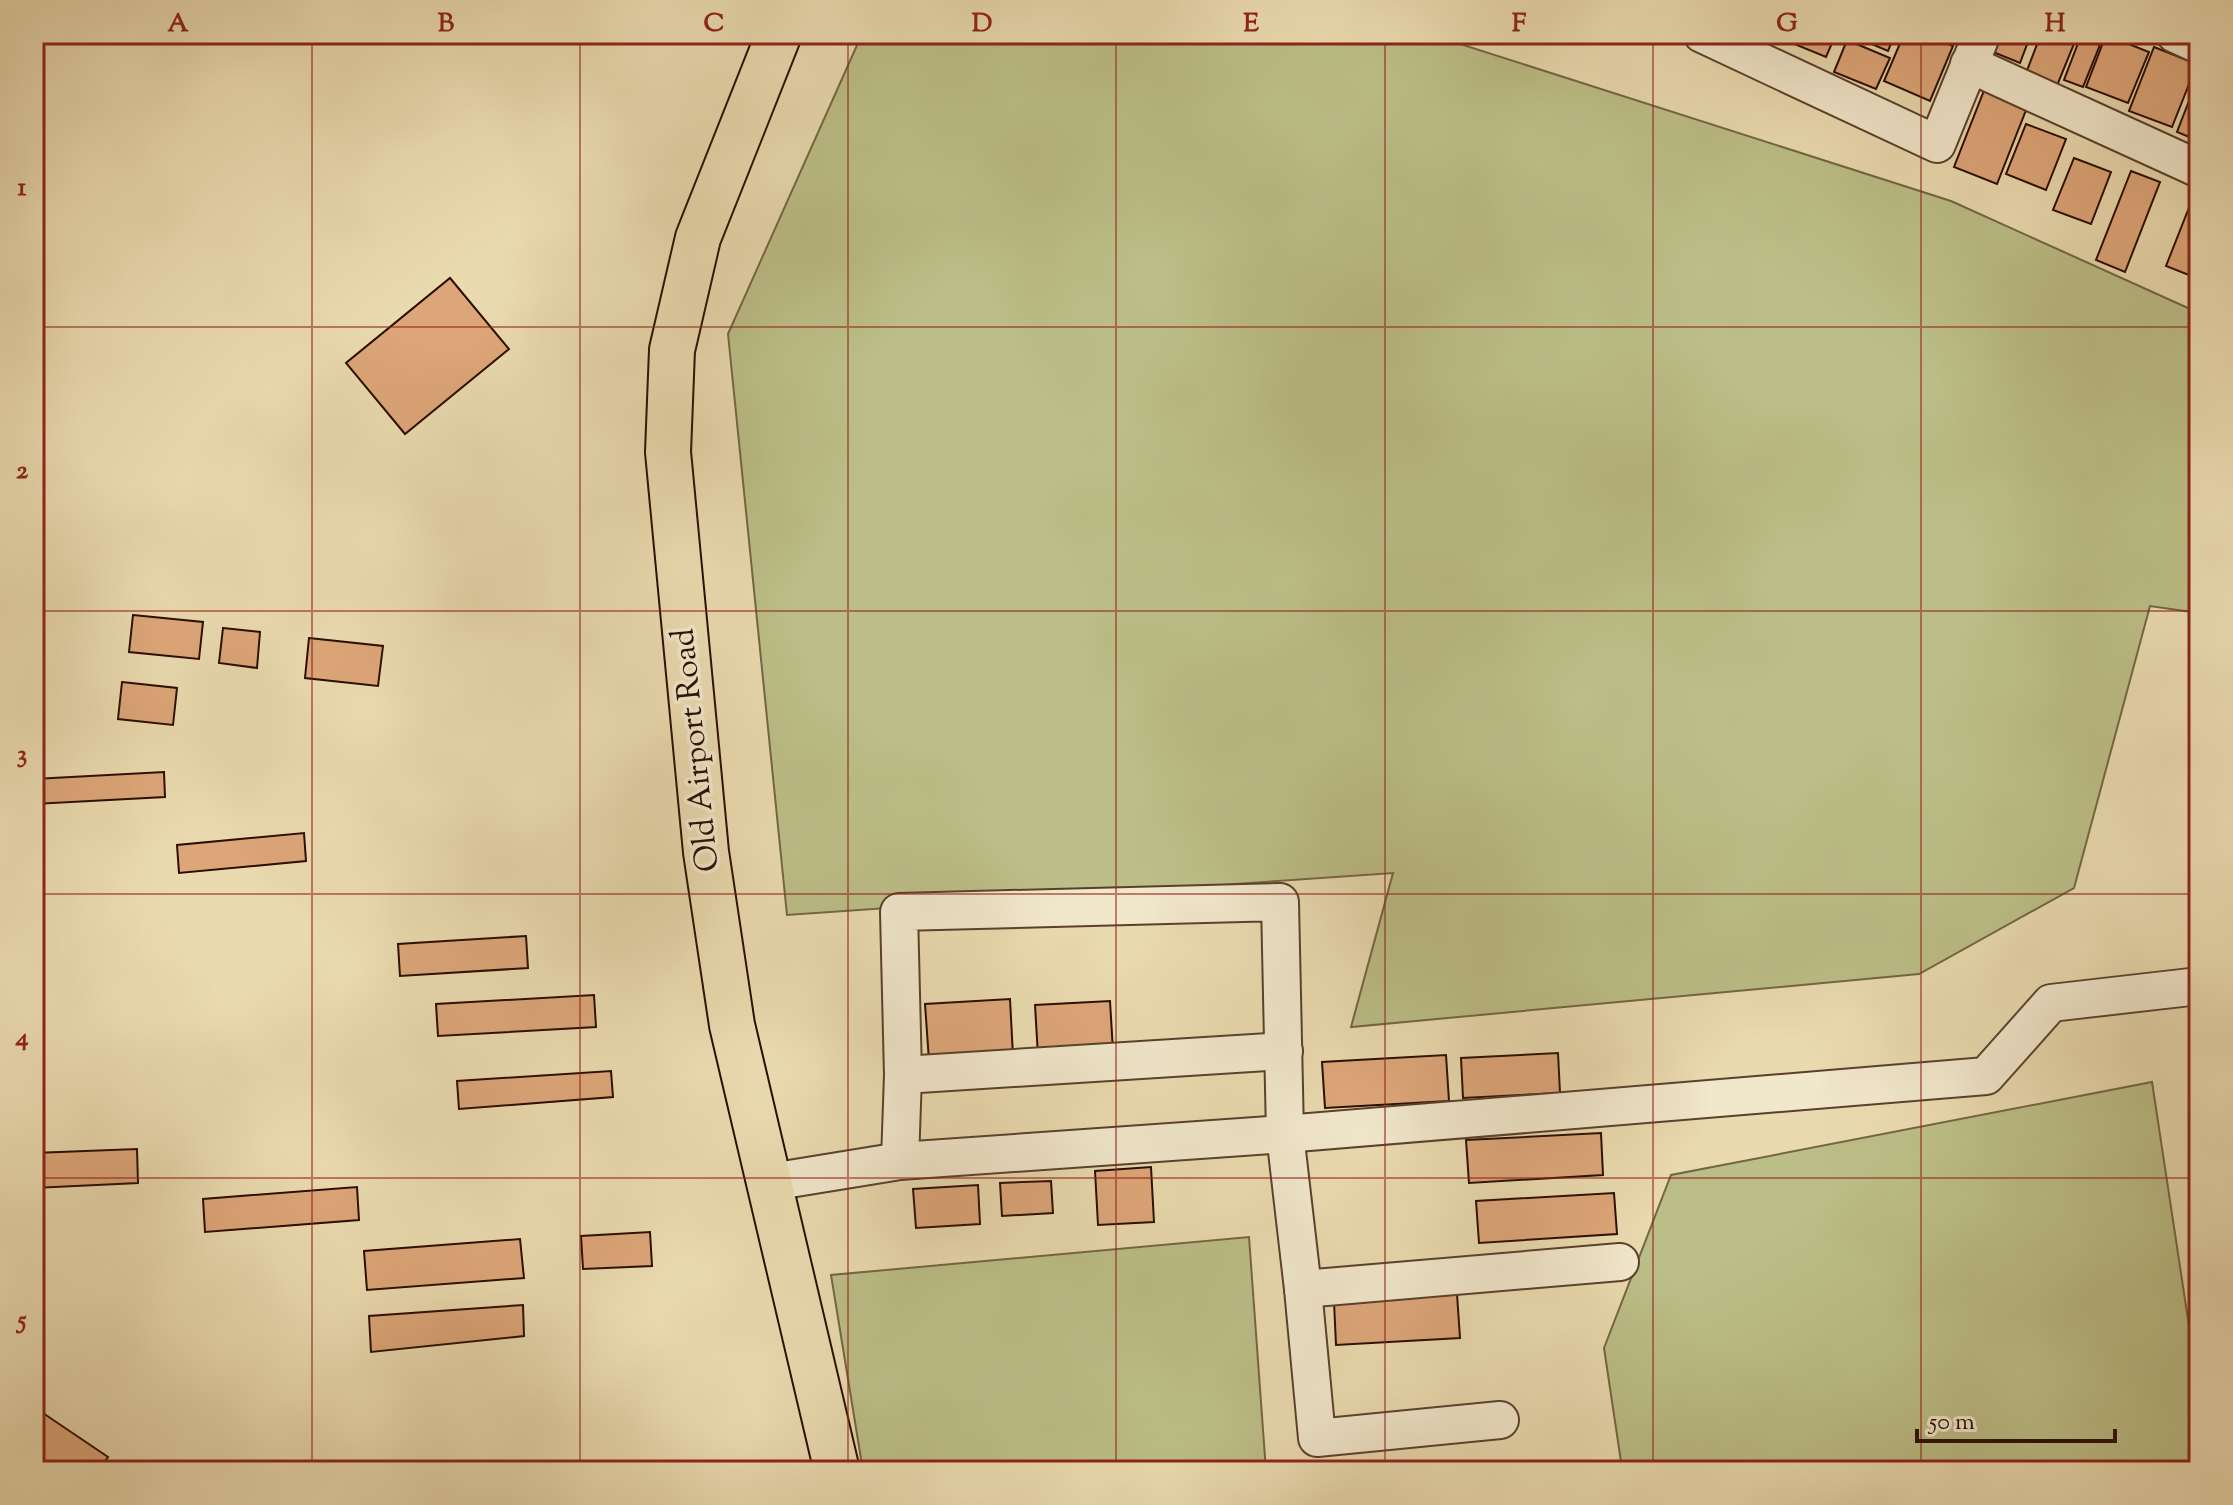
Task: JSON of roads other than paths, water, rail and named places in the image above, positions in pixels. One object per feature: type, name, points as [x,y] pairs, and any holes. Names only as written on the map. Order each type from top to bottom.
[{"type":"main road","name":"Old Airport Road","points":[[779,34],[698,238],[672,350],[668,452],[708,868],[732,1025],[837,1471]]},
{"type":"street","points":[[1702,34],[1937,144],[1975,49],[2199,169]]},
{"type":"street","points":[[2175,34],[2199,45]]},
{"type":"street","points":[[900,1161],[903,1075],[899,912],[1280,902],[1285,1134],[1317,1438],[1500,1420]]},
{"type":"street","points":[[771,1182],[900,1161],[1285,1134],[1986,1076],[2051,1003],[2199,986]]},
{"type":"street","points":[[903,1075],[1284,1051]]},
{"type":"street","points":[[1303,1289],[1620,1262]]}]
